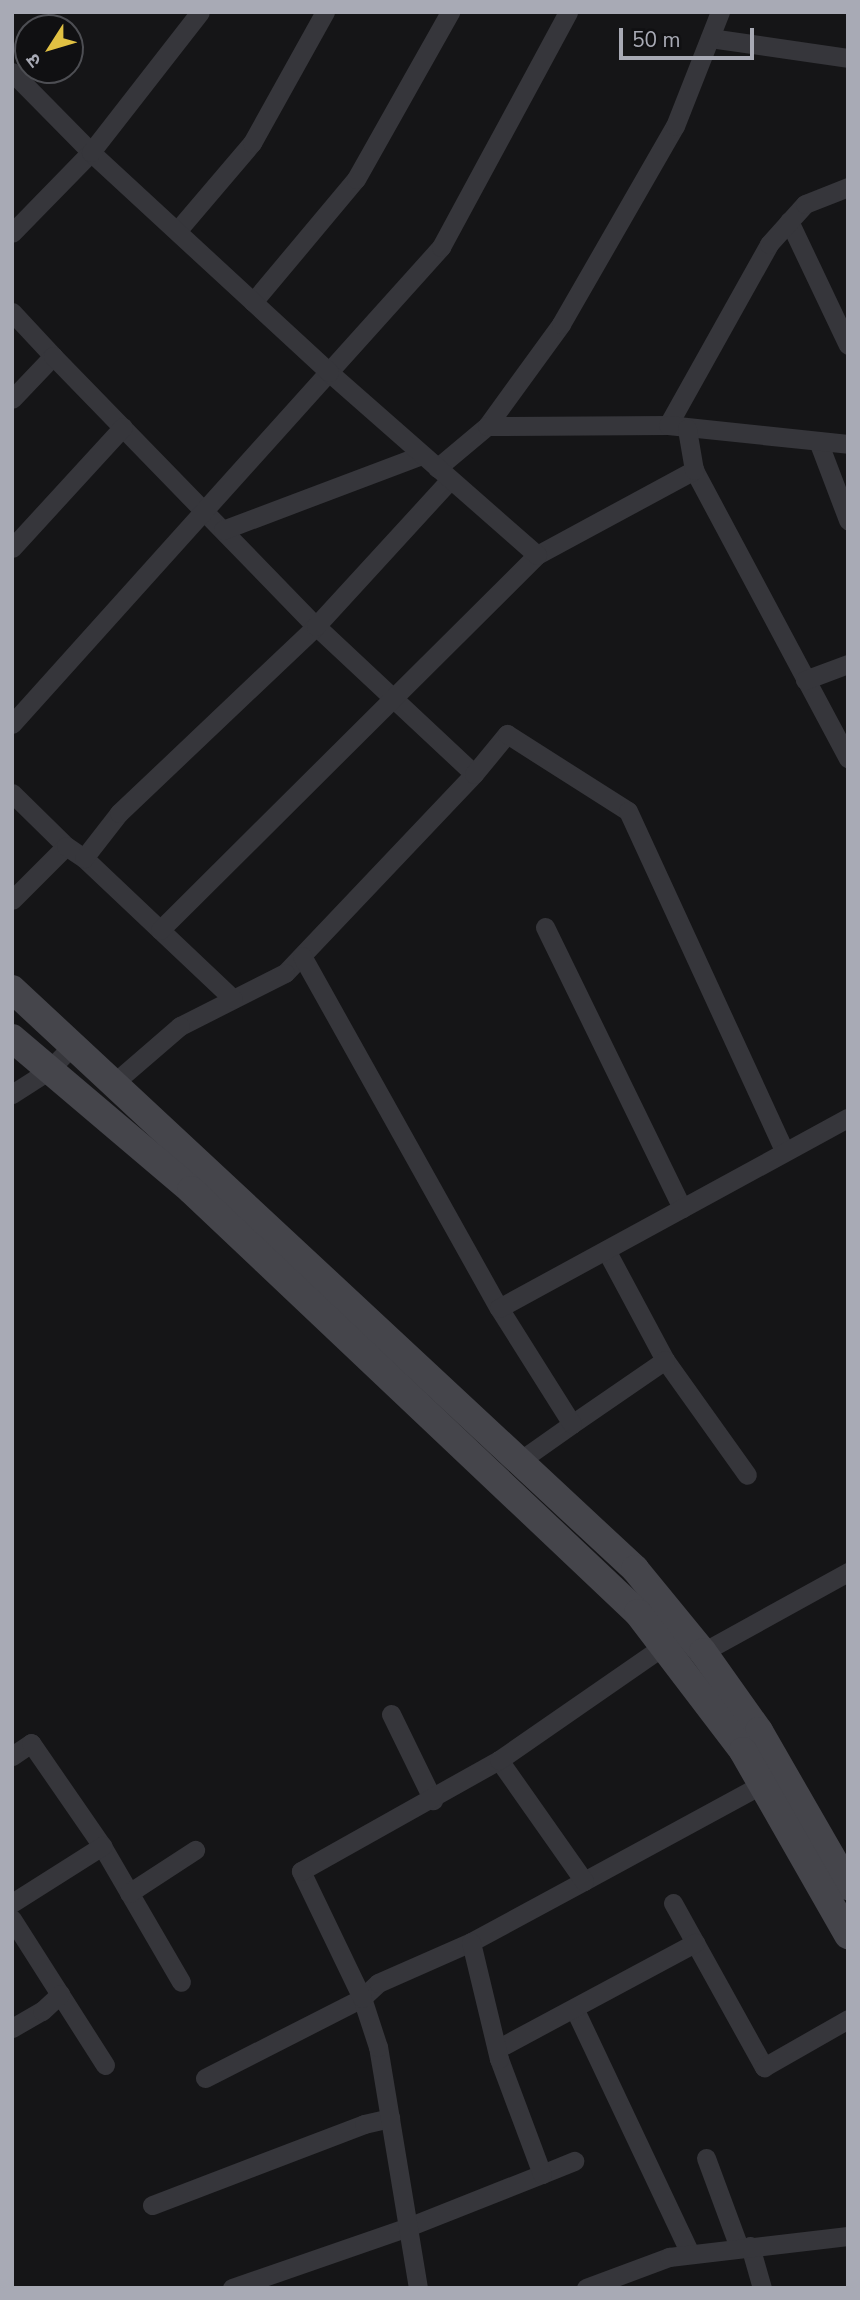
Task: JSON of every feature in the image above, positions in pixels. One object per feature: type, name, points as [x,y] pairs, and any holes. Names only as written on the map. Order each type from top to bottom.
[{"type":"street","points":[[12,233],[91,152],[201,12]]},
{"type":"street","points":[[177,231],[252,143],[325,12]]},
{"type":"street","points":[[253,302],[356,178],[450,12]]},
{"type":"street","points":[[12,724],[441,247],[568,12]]},
{"type":"street","points":[[84,858],[119,813],[316,626],[487,426],[561,324],[662,149],[720,12]]},
{"type":"street","points":[[710,38],[848,58]]},
{"type":"street","points":[[12,72],[91,152],[329,372],[537,555]]},
{"type":"street","points":[[848,187],[805,204],[769,244],[678,427],[694,470],[848,758]]},
{"type":"street","points":[[789,221],[848,345]]},
{"type":"street","points":[[12,312],[316,626],[474,775]]},
{"type":"street","points":[[12,399],[53,356]]},
{"type":"street","points":[[487,426],[678,427],[848,444]]},
{"type":"street","points":[[12,548],[123,427]]},
{"type":"street","points":[[818,441],[848,520]]},
{"type":"street","points":[[223,530],[421,455]]},
{"type":"street","points":[[160,930],[395,700],[537,555],[694,470]]},
{"type":"street","points":[[804,680],[848,664]]},
{"type":"street","points":[[114,1083],[180,1026],[285,973],[474,775],[508,734],[628,811],[785,1152]]},
{"type":"street","points":[[12,793],[233,999]]},
{"type":"street","points":[[12,900],[66,846]]},
{"type":"street","points":[[545,927],[682,1208]]},
{"type":"street","points":[[302,956],[499,1308],[572,1424]]},
{"type":"street","points":[[12,989],[635,1569],[703,1652],[759,1731],[848,1886]]},
{"type":"street","points":[[12,1038],[191,1190],[617,1592],[665,1645],[721,1718],[763,1784],[848,1935]]},
{"type":"street","points":[[12,1094],[48,1071],[73,1045]]},
{"type":"street","points":[[499,1308],[848,1118]]},
{"type":"street","points":[[606,1250],[665,1360],[747,1475]]},
{"type":"street","points":[[521,1460],[665,1360]]},
{"type":"street","points":[[703,1652],[848,1572]]},
{"type":"street","points":[[418,2288],[378,2047],[362,1998],[301,1871],[433,1800],[499,1760],[665,1645]]},
{"type":"street","points":[[391,1714],[433,1800]]},
{"type":"street","points":[[12,1756],[32,1743],[102,1846],[181,1982]]},
{"type":"street","points":[[499,1760],[584,1881]]},
{"type":"street","points":[[205,2078],[362,1998],[378,1983],[471,1942],[763,1784]]},
{"type":"street","points":[[12,1903],[102,1846]]},
{"type":"street","points":[[129,1893],[195,1850]]},
{"type":"street","points":[[673,1903],[764,2067],[848,2019]]},
{"type":"street","points":[[12,1919],[105,2065]]},
{"type":"street","points":[[471,1942],[497,2049],[541,2174]]},
{"type":"street","points":[[497,2049],[575,2010],[695,1943]]},
{"type":"street","points":[[12,2028],[42,2011],[60,1994]]},
{"type":"street","points":[[575,2010],[690,2253]]},
{"type":"street","points":[[152,2205],[364,2124],[390,2118]]},
{"type":"street","points":[[706,2158],[762,2288]]},
{"type":"street","points":[[232,2288],[408,2227],[575,2161]]},
{"type":"street","points":[[586,2288],[654,2261],[690,2253],[848,2236]]}]
